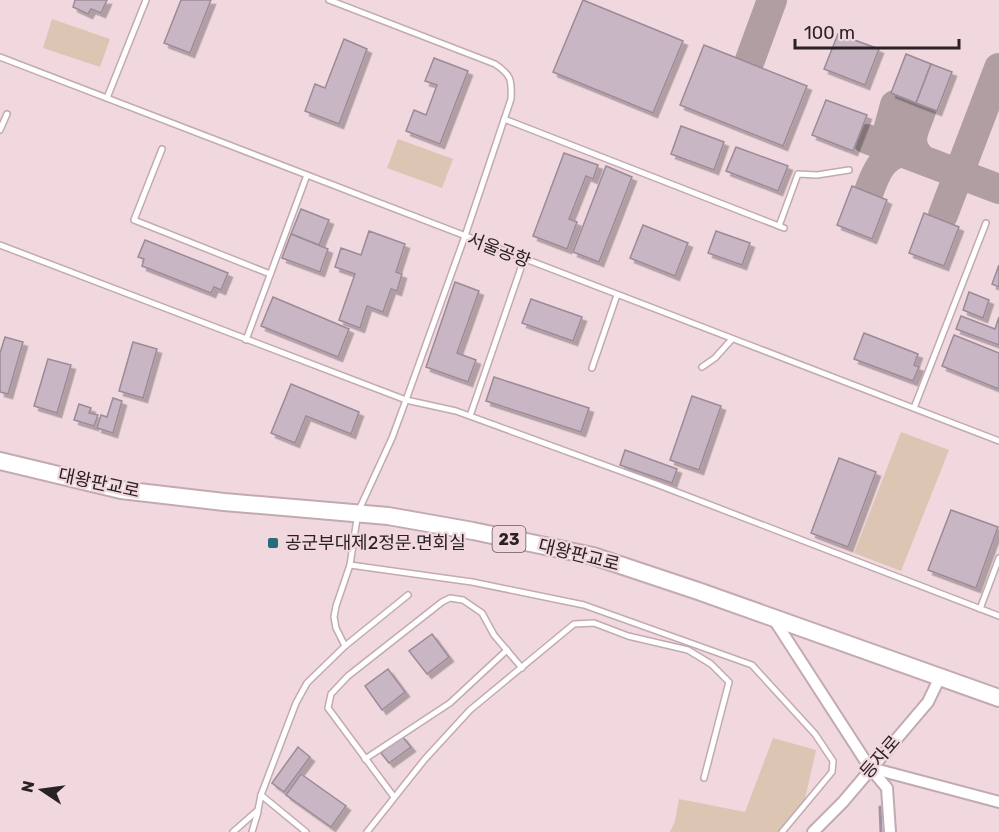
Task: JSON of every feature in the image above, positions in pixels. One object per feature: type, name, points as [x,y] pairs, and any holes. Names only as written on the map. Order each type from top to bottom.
[{"type":"main road","name":"대왕판교로","points":[[0,461],[121,490],[224,502],[358,512],[473,531],[593,556],[999,698]]},
{"type":"street","points":[[772,617],[870,768],[887,788],[890,832]]},
{"type":"street","name":"등자로","points":[[813,832],[843,802],[928,702],[940,677]]},
{"type":"street","points":[[870,768],[999,802]]},
{"type":"lane","points":[[107,98],[146,0]]},
{"type":"lane","points":[[329,0],[495,64],[506,72],[512,83],[511,99],[465,236],[392,438],[358,512],[350,566],[334,617],[336,628],[345,646]]},
{"type":"lane","name":"서울공항","points":[[0,57],[999,441]]},
{"type":"lane","points":[[0,130],[7,114]]},
{"type":"lane","points":[[504,119],[782,227],[798,174],[817,175],[849,170]]},
{"type":"lane","points":[[162,149],[134,220],[270,274]]},
{"type":"lane","points":[[246,340],[307,175]]},
{"type":"lane","points":[[914,408],[986,223]]},
{"type":"lane","points":[[0,245],[406,399],[470,416],[656,484],[999,616]]},
{"type":"lane","points":[[470,416],[524,259]]},
{"type":"lane","points":[[592,368],[617,295]]},
{"type":"lane","points":[[702,367],[715,358],[732,339]]},
{"type":"lane","points":[[981,609],[999,558]]},
{"type":"lane","points":[[350,566],[472,582],[584,605],[752,665],[815,734],[833,761],[832,772],[782,832]]},
{"type":"lane","points":[[252,832],[261,795],[296,703],[307,683],[345,646],[408,595]]},
{"type":"lane","points":[[394,797],[328,708],[332,694],[348,676],[450,598],[464,600],[482,613],[494,635],[522,668]]},
{"type":"lane","points":[[367,832],[425,759],[470,710],[574,624],[594,623],[628,636],[688,650],[711,664],[729,682],[704,778]]},
{"type":"lane","points":[[365,759],[450,703],[507,650]]},
{"type":"lane","points":[[261,795],[306,832]]},
{"type":"lane","points":[[233,832],[258,810]]},
{"type":"shaded area","points":[[52,19],[110,39],[100,67],[43,48]]},
{"type":"shaded area","points":[[398,139],[453,159],[442,188],[387,168]]},
{"type":"shaded area","points":[[901,432],[949,450],[901,571],[854,553]]},
{"type":"shaded area","points":[[773,738],[816,750],[805,799],[778,832],[670,832],[675,821],[679,799],[745,812]]},
{"type":"building","points":[[75,0],[107,0],[101,13],[91,9],[88,14],[73,7]]},
{"type":"building","points":[[181,0],[211,0],[190,53],[164,43]]},
{"type":"building","points":[[583,0],[683,41],[653,113],[553,72]]},
{"type":"building","points":[[838,34],[879,49],[865,85],[824,69]]},
{"type":"building","points":[[344,39],[367,49],[339,124],[305,111],[315,84],[325,88]]},
{"type":"building","points":[[704,45],[807,86],[783,146],[680,105]]},
{"type":"building","points":[[906,54],[931,64],[916,103],[891,93]]},
{"type":"building","points":[[434,58],[468,71],[440,144],[406,131],[414,110],[426,115],[437,85],[425,81]]},
{"type":"building","points":[[931,64],[952,72],[937,111],[916,103]]},
{"type":"building","points":[[826,100],[867,115],[853,151],[812,135]]},
{"type":"building","points":[[681,126],[724,142],[714,170],[671,154]]},
{"type":"building","points":[[736,147],[788,166],[778,191],[726,171]]},
{"type":"building","points":[[564,153],[598,165],[593,179],[586,176],[569,219],[577,222],[567,249],[533,236]]},
{"type":"building","points":[[606,166],[632,177],[599,262],[573,252]]},
{"type":"building","points":[[852,186],[887,200],[872,239],[837,225]]},
{"type":"building","points":[[301,209],[329,220],[319,245],[291,234]]},
{"type":"building","points":[[924,213],[959,227],[944,266],[909,253]]},
{"type":"building","points":[[643,225],[688,243],[675,276],[630,258]]},
{"type":"building","points":[[369,231],[405,244],[396,272],[402,274],[397,291],[391,289],[383,312],[367,306],[360,328],[339,320],[355,274],[335,267],[341,248],[361,255]]},
{"type":"building","points":[[716,231],[750,243],[742,265],[708,253]]},
{"type":"building","points":[[291,234],[328,249],[320,272],[282,258]]},
{"type":"building","points":[[145,240],[228,273],[221,290],[214,287],[211,293],[142,266],[144,259],[138,257]]},
{"type":"building","points":[[999,265],[999,287],[992,284]]},
{"type":"building","points":[[455,282],[479,291],[457,353],[476,360],[468,382],[426,367]]},
{"type":"building","points":[[969,292],[989,300],[983,318],[963,310]]},
{"type":"building","points":[[273,297],[349,329],[338,357],[261,326]]},
{"type":"building","points":[[531,299],[582,317],[573,341],[522,323]]},
{"type":"building","points":[[961,316],[995,329],[999,317],[999,345],[956,329]]},
{"type":"building","points":[[864,333],[918,354],[914,365],[919,367],[913,381],[854,359]]},
{"type":"building","points":[[954,335],[999,353],[999,389],[942,366]]},
{"type":"building","points":[[5,337],[23,342],[8,394],[0,392],[0,353]]},
{"type":"building","points":[[133,342],[157,349],[143,398],[119,391]]},
{"type":"building","points":[[48,359],[71,365],[57,413],[34,406]]},
{"type":"building","points":[[494,377],[589,408],[581,432],[486,401]]},
{"type":"building","points":[[291,384],[359,412],[351,434],[306,416],[295,443],[271,433]]},
{"type":"building","points":[[692,396],[721,406],[699,470],[670,460]]},
{"type":"building","points":[[113,398],[122,401],[113,433],[97,428],[101,415],[107,417]]},
{"type":"building","points":[[79,404],[91,408],[89,413],[98,415],[94,426],[74,420]]},
{"type":"building","points":[[625,450],[677,469],[672,483],[620,465]]},
{"type":"building","points":[[839,458],[876,472],[848,547],[811,533]]},
{"type":"building","points":[[951,510],[998,527],[976,588],[928,570]]},
{"type":"building","points":[[432,634],[449,657],[427,674],[409,651]]},
{"type":"building","points":[[388,669],[405,692],[382,710],[365,686]]},
{"type":"building","points":[[402,736],[411,747],[389,763],[381,753]]},
{"type":"building","points":[[298,747],[310,757],[284,792],[272,783]]},
{"type":"building","points":[[301,774],[346,806],[331,827],[286,795]]},
{"type":"waterway","points":[[880,807],[881,832]]},
{"type":"taxiway","points":[[750,60],[772,0]]},
{"type":"taxiway","points":[[943,215],[999,68]]},
{"type":"taxiway","points":[[892,148],[886,138],[895,105]]},
{"type":"taxiway","points":[[921,111],[912,136],[913,147],[921,159]]},
{"type":"taxiway","points":[[867,139],[999,189]]},
{"type":"taxiway","points":[[865,202],[882,164],[895,154],[903,152]]},
{"type":"place","name":"공군부대제2정문.면회실","points":[[273,543]]}]
